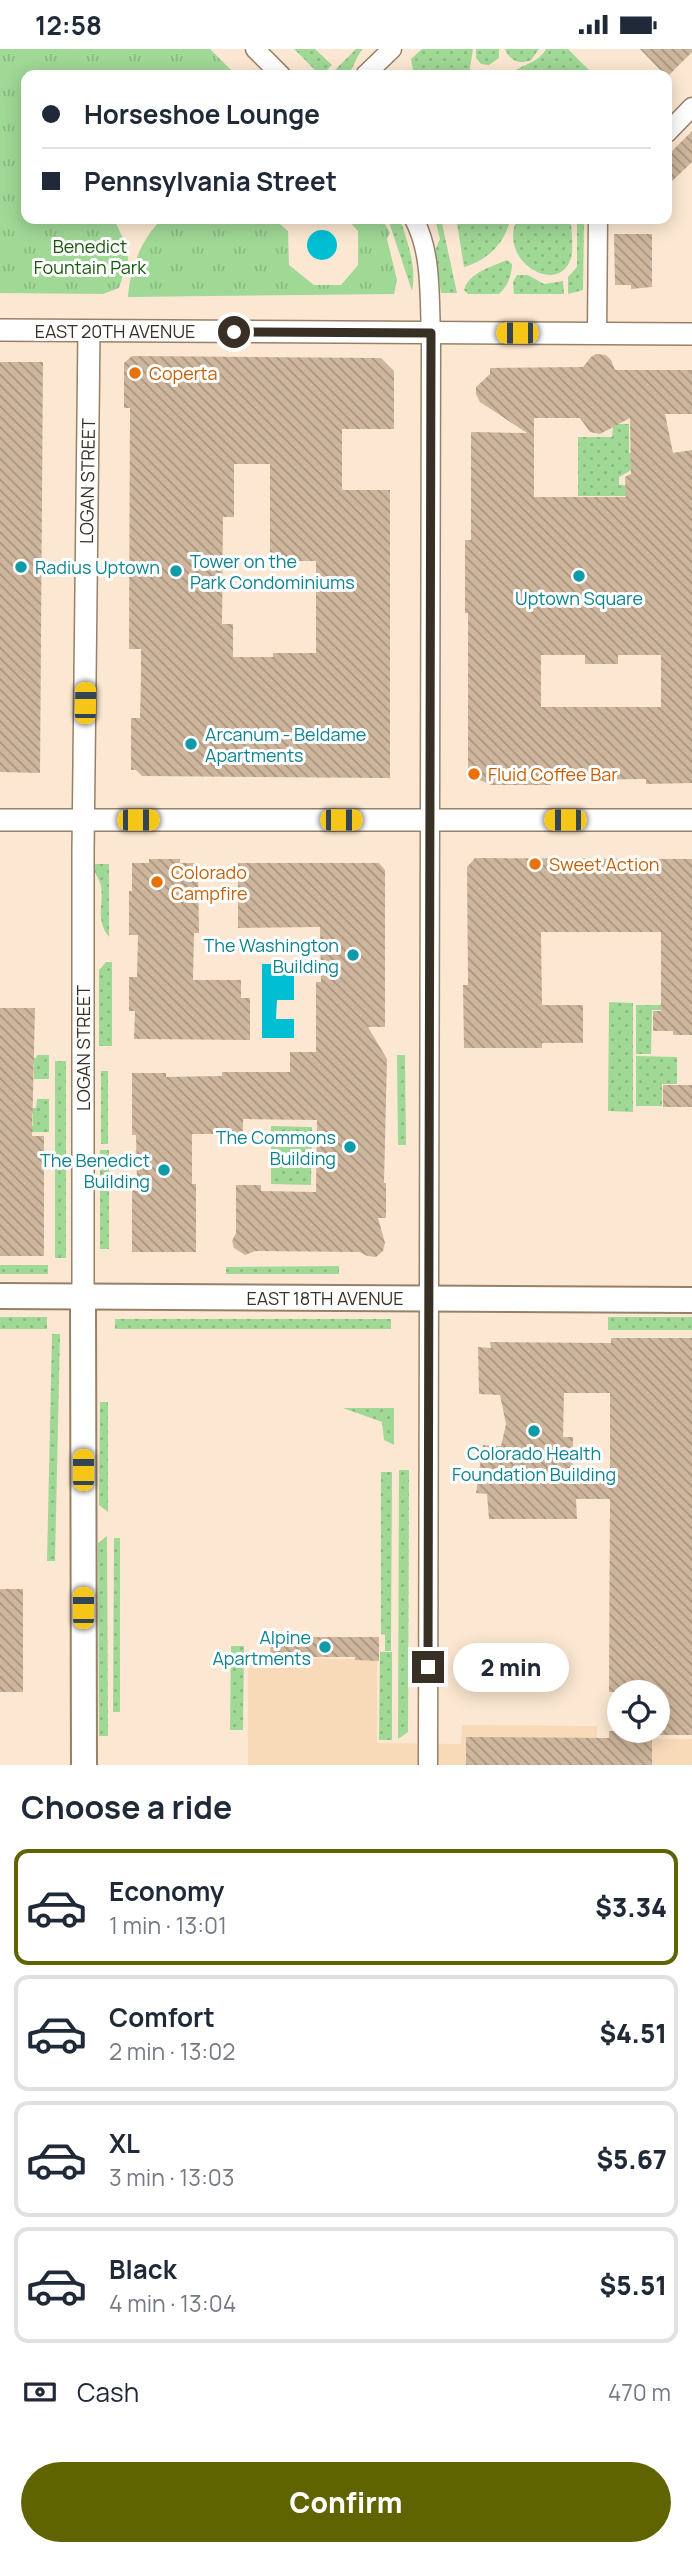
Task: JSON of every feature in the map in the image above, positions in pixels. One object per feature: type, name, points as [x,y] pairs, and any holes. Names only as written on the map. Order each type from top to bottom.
[{"type":"main road","name":"EAST 18TH AVENUE","points":[[0,1296],[692,1300]]},
{"type":"main road","name":"LOGAN STREET","points":[[83,1296],[84,1765]]},
{"type":"street","points":[[255,49],[276,70]]},
{"type":"street","points":[[370,70],[392,49]]},
{"type":"street","points":[[672,127],[692,107]]},
{"type":"street","points":[[416,224],[423,240],[427,265],[431,333],[428,1765]]},
{"type":"street","points":[[597,224],[597,334]]},
{"type":"street","name":"EAST 20TH AVENUE","points":[[0,331],[692,334]]},
{"type":"street","name":"LOGAN STREET","points":[[83,1296],[83,820],[89,331]]},
{"type":"street","points":[[0,820],[692,820]]},
{"type":"shaded area","points":[[248,1658],[377,1659],[377,1743],[461,1744],[462,1725],[597,1726],[597,1738],[607,1738],[607,1743],[670,1743],[670,1739],[692,1739],[692,1765],[248,1765]]},
{"type":"green space","name":"Benedict Fountain Park","points":[[0,49],[210,49],[231,70],[21,70],[21,224],[116,224],[127,247],[128,260],[119,288],[103,294],[0,293]]},
{"type":"green space","points":[[294,49],[315,49],[332,65],[327,70],[315,70]]},
{"type":"green space","points":[[356,49],[363,49],[351,70],[335,70]]},
{"type":"green space","points":[[422,49],[473,49],[470,70],[413,70],[411,59]]},
{"type":"green space","points":[[476,49],[499,49],[499,58],[489,65],[481,64],[476,58]]},
{"type":"green space","points":[[505,49],[539,49],[531,60],[523,62],[513,59]]},
{"type":"green space","points":[[546,49],[568,49],[589,70],[516,70],[543,54]]},
{"type":"green space","name":"Benedict Fountain Park","points":[[158,224],[280,224],[288,231],[289,265],[314,285],[341,285],[358,265],[358,231],[352,224],[385,224],[390,233],[387,239],[397,280],[394,294],[128,297],[138,255]]},
{"type":"green space","points":[[390,224],[402,224],[413,265],[412,291]]},
{"type":"green space","points":[[436,224],[442,224],[457,293],[441,293],[435,250],[440,239]]},
{"type":"green space","points":[[457,224],[509,224],[500,243],[488,255],[464,267]]},
{"type":"green space","points":[[516,224],[571,224],[571,258],[564,269],[555,274],[543,274],[522,261],[515,249],[513,235]]},
{"type":"green space","points":[[577,224],[584,224],[583,290],[568,294],[568,277],[577,267]]},
{"type":"green space","points":[[507,260],[512,264],[511,272],[507,284],[499,294],[468,294],[464,290],[476,274]]},
{"type":"green space","points":[[517,275],[528,275],[544,284],[563,281],[564,294],[514,294],[513,282]]},
{"type":"green space","points":[[613,424],[629,424],[629,453],[640,453],[640,465],[619,477],[619,485],[643,486],[643,496],[578,496],[578,437],[612,437]]},
{"type":"green space","points":[[93,864],[109,864],[109,937],[102,924],[101,886]]},
{"type":"green space","points":[[106,962],[112,962],[112,1046],[99,1046],[99,970]]},
{"type":"green space","points":[[609,1002],[633,1003],[633,1112],[608,1111]]},
{"type":"green space","points":[[636,1005],[669,1005],[669,1010],[652,1010],[651,1054],[636,1054]]},
{"type":"green space","points":[[37,1055],[49,1055],[49,1079],[34,1079],[34,1064],[22,1064],[22,1058],[36,1058]]},
{"type":"green space","points":[[397,1055],[405,1055],[406,1145],[398,1145]]},
{"type":"green space","points":[[636,1056],[677,1057],[677,1084],[662,1084],[662,1106],[636,1106]]},
{"type":"green space","points":[[55,1061],[66,1061],[66,1258],[55,1258]]},
{"type":"green space","points":[[101,1071],[108,1071],[108,1144],[101,1144]]},
{"type":"green space","points":[[37,1099],[49,1099],[49,1132],[22,1132],[22,1126],[33,1126],[33,1113],[23,1112],[23,1108],[36,1108]]},
{"type":"green space","points":[[271,1126],[312,1127],[311,1185],[271,1184]]},
{"type":"green space","points":[[100,1150],[109,1150],[109,1249],[100,1249]]},
{"type":"green space","points":[[0,1265],[48,1265],[48,1274],[0,1274]]},
{"type":"green space","points":[[339,1266],[339,1274],[226,1274],[226,1267]]},
{"type":"green space","points":[[0,1317],[47,1317],[47,1329],[0,1329]]},
{"type":"green space","points":[[608,1317],[692,1317],[692,1330],[608,1330]]},
{"type":"green space","points":[[115,1319],[391,1319],[391,1329],[115,1329]]},
{"type":"green space","points":[[52,1334],[60,1334],[55,1561],[47,1561]]},
{"type":"green space","points":[[100,1402],[108,1402],[108,1512],[99,1505]]},
{"type":"green space","points":[[343,1408],[394,1408],[394,1445],[384,1440],[382,1422]]},
{"type":"green space","points":[[399,1470],[409,1470],[408,1732],[398,1739]]},
{"type":"green space","points":[[381,1472],[392,1472],[391,1651],[385,1651],[385,1635],[381,1634]]},
{"type":"green space","points":[[107,1536],[108,1736],[99,1736],[98,1543]]},
{"type":"green space","points":[[114,1538],[120,1538],[120,1712],[113,1712]]},
{"type":"green space","points":[[231,1646],[244,1646],[243,1730],[230,1730]]},
{"type":"green space","points":[[380,1652],[392,1652],[392,1740],[379,1740]]},
{"type":"water","points":[[322,230],[333,234],[337,245],[333,256],[322,260],[311,256],[307,245],[311,234]]},
{"type":"water","points":[[262,964],[294,964],[294,1000],[277,1000],[276,1019],[294,1019],[294,1038],[262,1038]]},
{"type":"building","points":[[640,49],[692,49],[672,72],[660,70]]},
{"type":"building","points":[[692,131],[692,162],[672,181],[672,151]]},
{"type":"building","points":[[614,234],[652,234],[652,287],[631,289],[631,285],[615,285]]},
{"type":"building","name":"Uptown Square","points":[[596,354],[606,355],[615,370],[692,370],[692,414],[665,414],[673,453],[692,450],[692,783],[646,784],[646,779],[551,780],[551,785],[491,785],[473,777],[468,771],[465,540],[471,540],[471,432],[527,433],[480,402],[476,387],[490,374],[490,368],[583,367]],"holes":[[[534,418],[580,418],[590,432],[600,434],[630,418],[631,474],[625,477],[626,497],[534,497]],[[541,655],[585,655],[585,664],[618,664],[618,655],[661,655],[661,707],[541,707]]]},
{"type":"building","points":[[132,356],[381,358],[394,371],[394,429],[342,429],[342,490],[390,490],[390,778],[142,776],[136,770],[131,770],[131,718],[140,718],[141,649],[129,649],[130,408],[124,408],[124,363]],"holes":[[[234,464],[270,464],[270,561],[316,561],[316,653],[233,657],[233,624],[222,624],[223,517],[234,517]]]},
{"type":"building","name":"Radius Uptown","points":[[0,362],[43,362],[40,773],[0,772]]},
{"type":"building","points":[[475,858],[692,859],[692,1035],[653,1031],[653,1011],[661,1011],[661,932],[541,932],[542,1005],[583,1005],[583,1043],[542,1043],[542,1048],[464,1048],[463,985],[468,985],[467,867]]},
{"type":"building","points":[[149,859],[180,859],[180,863],[198,863],[199,933],[194,933],[193,980],[241,980],[241,998],[250,998],[250,1040],[134,1039],[135,1011],[129,1011],[129,977],[137,977],[138,935],[129,935],[129,891],[132,891],[132,863],[149,863]]},
{"type":"building","points":[[238,863],[379,863],[385,870],[385,1027],[368,1027],[387,1059],[384,1183],[386,1218],[378,1218],[385,1243],[383,1251],[376,1257],[360,1252],[255,1251],[245,1255],[234,1248],[232,1241],[236,1233],[236,1185],[261,1185],[261,1191],[316,1192],[317,1120],[243,1119],[243,1134],[192,1134],[192,1184],[196,1184],[196,1252],[132,1252],[132,1184],[137,1183],[136,1135],[132,1135],[132,1073],[166,1073],[166,1077],[222,1076],[222,1072],[290,1072],[290,1052],[316,1052],[316,982],[321,982],[320,927],[238,928]]},
{"type":"building","points":[[0,1008],[35,1008],[32,1136],[44,1136],[44,1256],[0,1256]]},
{"type":"building","points":[[663,1085],[692,1085],[692,1107],[663,1107]]},
{"type":"building","points":[[611,1338],[692,1338],[692,1735],[670,1735],[670,1680],[609,1680],[610,1499],[576,1499],[577,1519],[489,1519],[487,1494],[476,1493],[483,1445],[501,1446],[506,1424],[500,1395],[479,1394],[478,1347],[491,1348],[490,1342],[611,1343]],"holes":[[[564,1393],[610,1393],[610,1481],[572,1482],[573,1437],[563,1437]]]},
{"type":"building","points":[[0,1589],[23,1589],[23,1692],[0,1692]]},
{"type":"building","name":"Alpine Apartments","points":[[271,1637],[379,1637],[379,1661],[355,1660],[355,1657],[270,1657]]},
{"type":"building","points":[[466,1737],[607,1738],[607,1743],[652,1743],[652,1765],[466,1765]]},
{"type":"place","name":"Coperta","points":[[135,373]]},
{"type":"place","name":"Radius Uptown","points":[[21,567]]},
{"type":"place","name":"Tower on the Park Condominiums","points":[[176,571]]},
{"type":"place","name":"Uptown Square","points":[[579,576]]},
{"type":"place","name":"Arcanum - Beldame Apartments","points":[[191,744]]},
{"type":"place","name":"Fluid Coffee Bar","points":[[474,774]]},
{"type":"place","name":"Sweet Action","points":[[535,864]]},
{"type":"place","name":"Colorado Campfire","points":[[157,882]]},
{"type":"place","name":"The Washington Building","points":[[353,955]]},
{"type":"place","name":"The Commons Building","points":[[350,1147]]},
{"type":"place","name":"The Benedict Building","points":[[164,1170]]},
{"type":"place","name":"Colorado Health Foundation Building","points":[[534,1431]]},
{"type":"place","name":"Alpine Apartments","points":[[325,1647]]},
{"type":"route","points":[[234,332],[431,333],[428,1667]]}]
